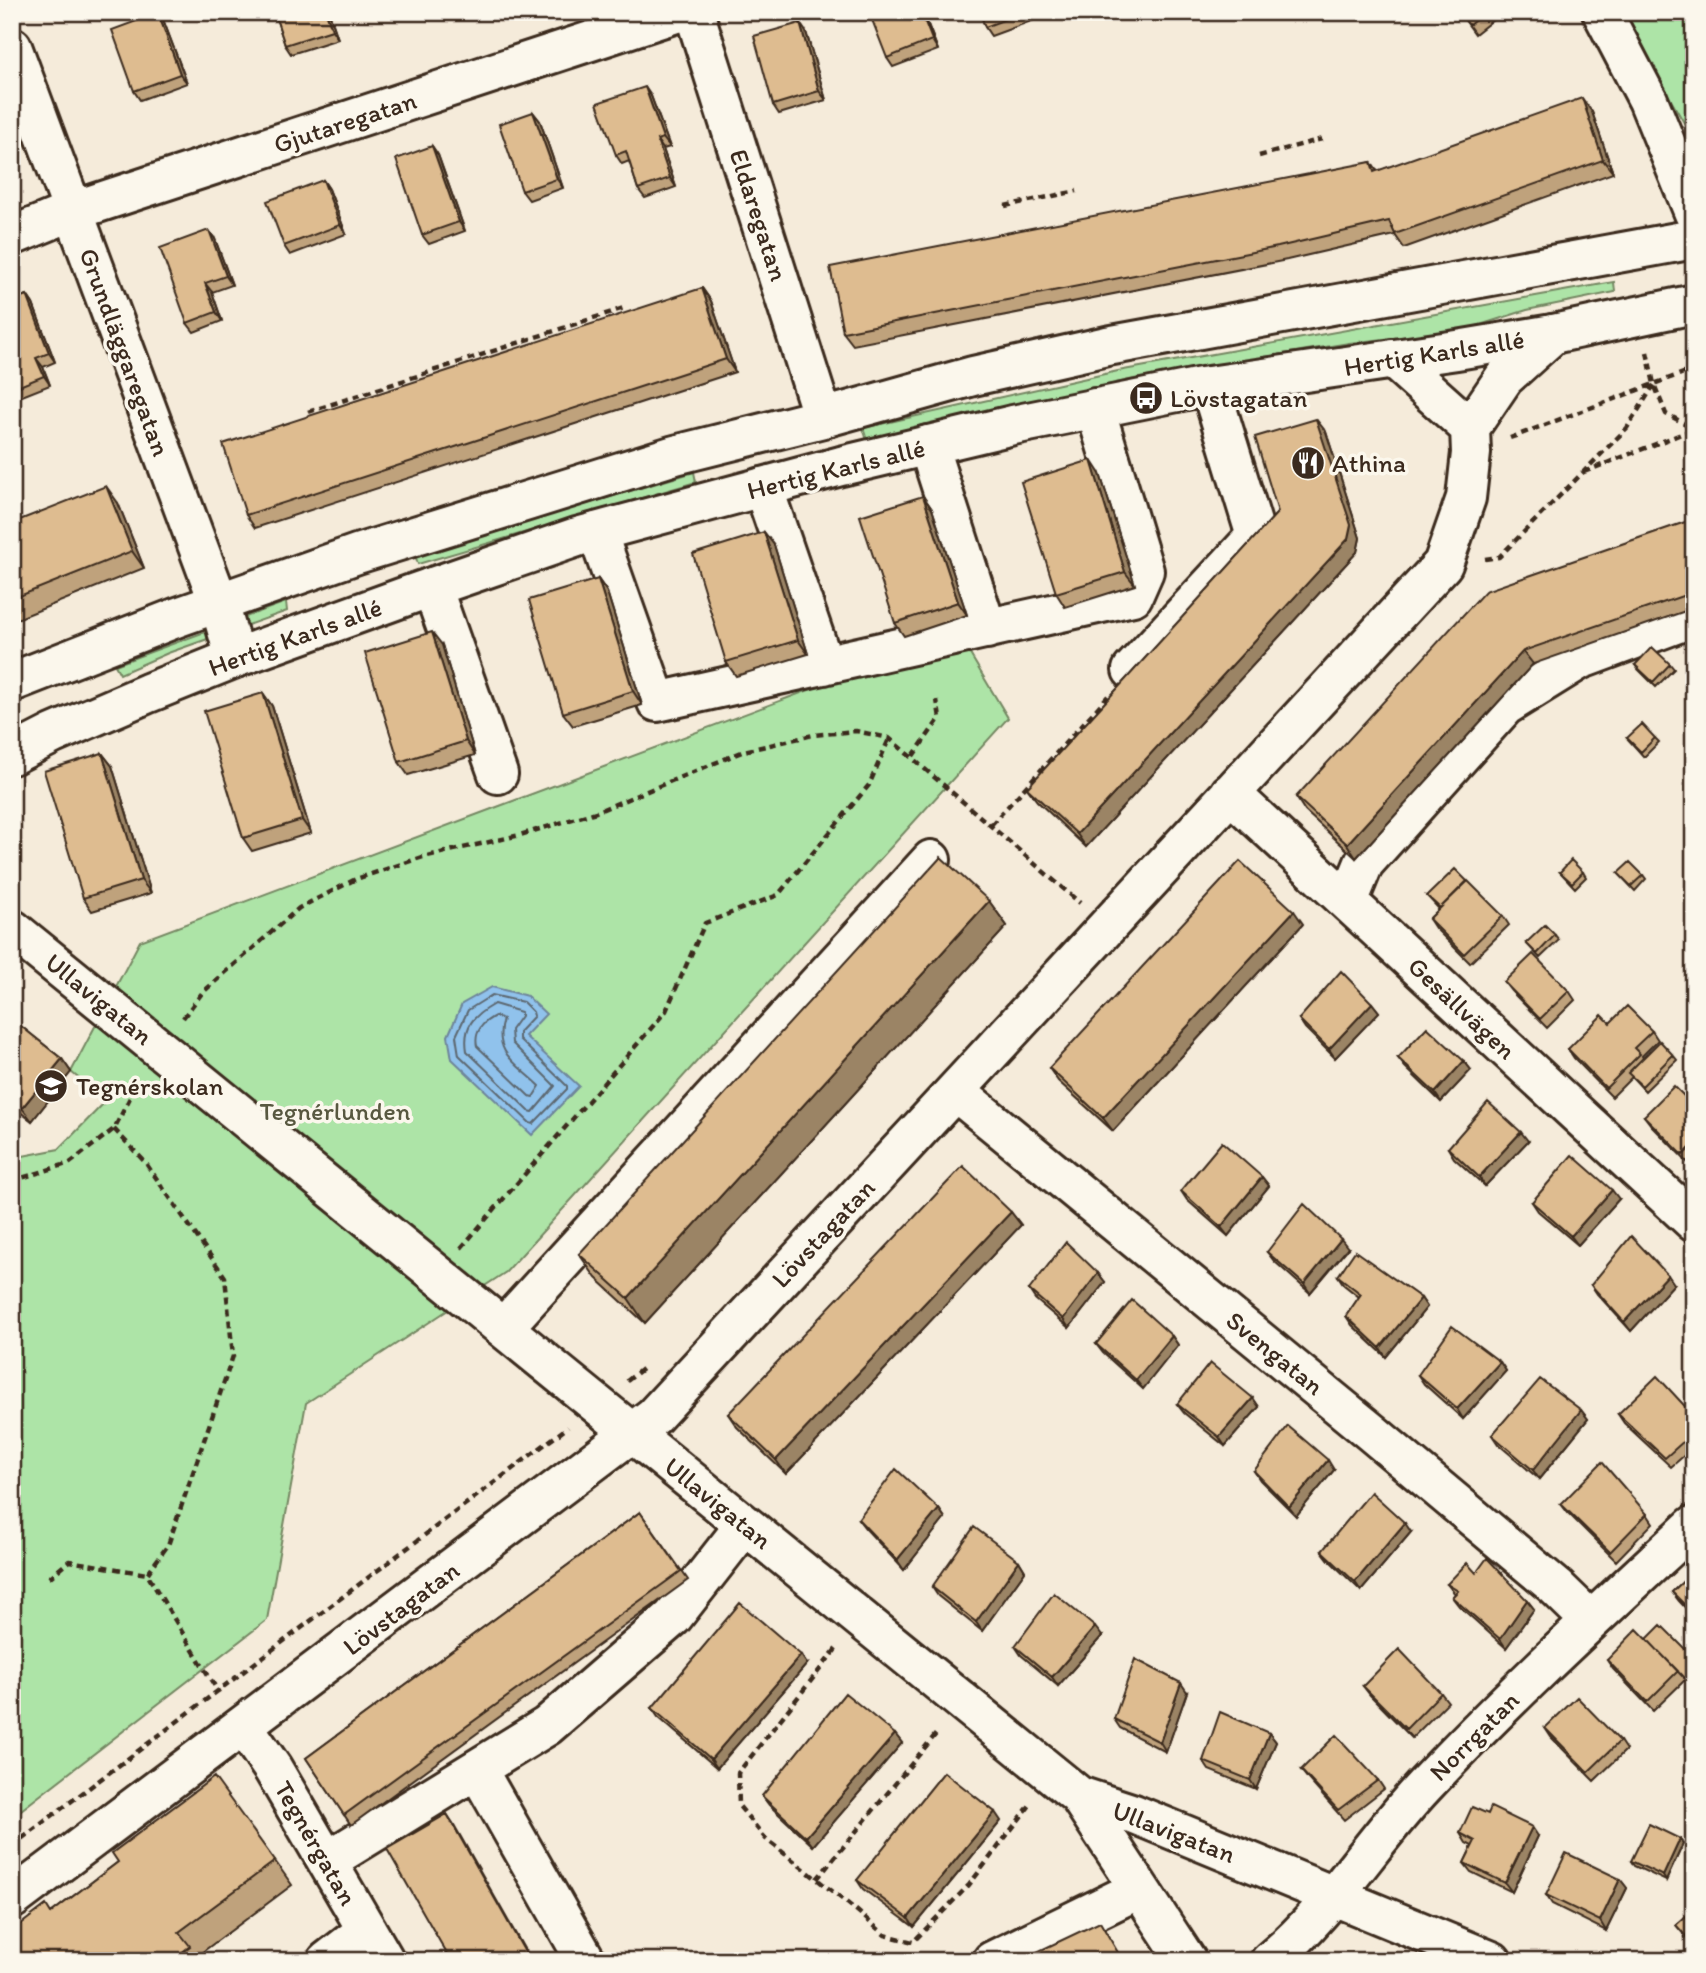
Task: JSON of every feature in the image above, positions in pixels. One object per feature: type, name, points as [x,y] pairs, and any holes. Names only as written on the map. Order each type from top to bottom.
[{"type":"street","name":"Gjutaregatan","points":[[12,236],[73,211],[679,12]]},
{"type":"street","name":"Eldaregatan","points":[[694,12],[823,418],[841,466]]},
{"type":"street","points":[[1602,12],[1648,100],[1694,214]]},
{"type":"street","name":"Grundläggaregatan","points":[[12,47],[219,603],[235,658]]},
{"type":"street","name":"Hertig Karls allé","points":[[12,682],[357,554],[662,459],[973,376],[1107,346],[1694,239]]},
{"type":"street","name":"Hertig Karls allé","points":[[12,755],[65,729],[235,658],[432,587],[597,532],[841,466],[1095,408],[1210,386],[1553,334],[1694,304]]},
{"type":"street","points":[[1393,359],[1486,435],[1504,377],[1553,334]]},
{"type":"street","points":[[1132,670],[1256,536],[1210,386]]},
{"type":"street","points":[[597,532],[657,702],[1133,596],[1143,571],[1095,408]]},
{"type":"street","name":"Lövstagatan","points":[[12,1899],[654,1416],[1443,564],[1466,498],[1471,453],[1486,435]]},
{"type":"street","points":[[928,445],[987,629]]},
{"type":"street","points":[[763,487],[824,665]]},
{"type":"street","points":[[432,587],[498,774]]},
{"type":"street","points":[[1348,902],[1364,863],[1505,706],[1579,660],[1694,617]]},
{"type":"street","name":"Gesällvägen","points":[[1230,793],[1694,1222]]},
{"type":"street","points":[[503,1328],[931,860]]},
{"type":"street","name":"Ullavigatan","points":[[12,929],[1079,1796],[1134,1814],[1492,1961]]},
{"type":"street","name":"Svengatan","points":[[955,1091],[1381,1441],[1556,1587],[1591,1621]]},
{"type":"street","points":[[327,1861],[547,1726],[673,1617],[745,1525]]},
{"type":"street","name":"Norrgatan","points":[[1270,1961],[1336,1895],[1423,1786],[1591,1621],[1694,1525]]},
{"type":"street","name":"Tegnérgatan","points":[[244,1727],[273,1769],[376,1945]]},
{"type":"street","points":[[477,1769],[586,1961]]},
{"type":"street","points":[[1079,1796],[1187,1961]]},
{"type":"street","points":[[992,1961],[1139,1889]]},
{"type":"street","points":[[327,1961],[376,1945]]},
{"type":"path","points":[[1259,156],[1322,139]]},
{"type":"path","points":[[1005,206],[1077,191]]},
{"type":"path","points":[[308,412],[627,307]]},
{"type":"path","points":[[1486,435],[1654,384],[1694,369]]},
{"type":"path","points":[[1654,384],[1666,414],[1694,429]]},
{"type":"path","points":[[1443,564],[1499,557],[1627,428],[1654,384]]},
{"type":"path","points":[[1583,473],[1694,429]]},
{"type":"path","points":[[991,825],[1132,670]]},
{"type":"path","points":[[913,756],[940,718],[937,700]]},
{"type":"path","points":[[12,1181],[69,1163],[114,1129],[138,1087],[140,1070],[202,992],[299,908],[356,878],[424,857],[520,835],[596,812],[744,751],[813,735],[856,731],[889,738],[913,756],[1106,927]]},
{"type":"path","points":[[439,1276],[527,1169],[666,1011],[705,923],[778,895],[869,785],[889,738]]},
{"type":"path","points":[[114,1129],[145,1162],[225,1277],[233,1356],[168,1545],[147,1574]]},
{"type":"path","points":[[12,1846],[573,1423]]},
{"type":"path","points":[[49,1578],[69,1561],[147,1574],[218,1691]]},
{"type":"path","points":[[836,1649],[738,1773],[739,1806],[766,1839],[885,1936],[913,1942],[968,1885],[1030,1804]]},
{"type":"path","points":[[817,1879],[936,1734]]},
{"type":"green space","points":[[1626,12],[1694,12],[1694,140],[1624,19]]},
{"type":"green space","points":[[1614,282],[1615,292],[1527,310],[1464,330],[1349,343],[1134,379],[867,440],[863,428],[1118,371]]},
{"type":"green space","points":[[694,472],[696,482],[418,564],[415,555]]},
{"type":"green space","points":[[286,602],[287,611],[168,653],[120,674],[115,665]]},
{"type":"green space","name":"Tegnérlunden","points":[[958,634],[1008,718],[506,1272],[306,1403],[267,1620],[12,1817],[12,1158],[59,1149],[106,1101],[71,1072],[140,941]]},
{"type":"water","points":[[492,987],[527,996],[546,1014],[525,1036],[579,1086],[532,1135],[452,1059],[448,1036],[462,1004]]},
{"type":"building","points":[[274,12],[326,12],[332,30],[285,45]]},
{"type":"building","points":[[869,12],[921,12],[932,40],[887,58]]},
{"type":"building","points":[[980,12],[1024,12],[985,27]]},
{"type":"building","points":[[1459,12],[1485,12],[1469,25]]},
{"type":"building","points":[[158,13],[180,74],[134,91],[112,30]]},
{"type":"building","points":[[800,23],[819,91],[773,105],[754,36]]},
{"type":"building","points":[[645,87],[663,138],[657,140],[670,178],[638,189],[626,151],[616,155],[597,103]]},
{"type":"building","points":[[1582,98],[1603,160],[1395,234],[1389,221],[1278,247],[843,332],[830,267],[1371,162],[1374,172]]},
{"type":"building","points":[[533,112],[557,179],[522,191],[499,124]]},
{"type":"building","points":[[432,146],[459,222],[422,235],[396,159]]},
{"type":"building","points":[[323,180],[340,225],[284,246],[267,201]]},
{"type":"building","points":[[209,230],[226,276],[205,283],[216,312],[187,323],[160,248]]},
{"type":"building","points":[[702,288],[726,359],[246,515],[223,444]]},
{"type":"building","points":[[27,295],[49,353],[36,358],[44,376],[12,389],[12,300]]},
{"type":"building","points":[[1316,419],[1351,525],[1348,539],[1077,834],[1027,788],[1278,512],[1255,437]]},
{"type":"building","points":[[1091,460],[1125,572],[1056,593],[1021,482]]},
{"type":"building","points":[[106,486],[132,551],[12,599],[12,523]]},
{"type":"building","points":[[923,496],[958,602],[895,623],[860,516]]},
{"type":"building","points":[[1694,519],[1694,592],[1523,651],[1347,844],[1296,797],[1485,591]]},
{"type":"building","points":[[764,532],[798,640],[726,662],[693,554]]},
{"type":"building","points":[[598,579],[633,691],[563,713],[529,600]]},
{"type":"building","points":[[432,632],[466,741],[399,762],[365,653]]},
{"type":"building","points":[[1652,647],[1670,664],[1653,682],[1635,665]]},
{"type":"building","points":[[263,693],[302,820],[243,838],[204,711]]},
{"type":"building","points":[[1642,724],[1655,738],[1641,752],[1627,738]]},
{"type":"building","points":[[102,753],[141,880],[83,898],[44,771]]},
{"type":"building","points":[[941,857],[989,901],[628,1298],[579,1254]]},
{"type":"building","points":[[1571,860],[1583,872],[1572,883],[1560,872]]},
{"type":"building","points":[[1240,861],[1294,911],[1103,1118],[1049,1068]]},
{"type":"building","points":[[1630,862],[1643,875],[1631,886],[1618,873]]},
{"type":"building","points":[[1455,869],[1467,881],[1440,908],[1427,896]]},
{"type":"building","points":[[1468,881],[1503,916],[1464,954],[1429,919]]},
{"type":"building","points":[[1545,925],[1555,935],[1537,954],[1526,943]]},
{"type":"building","points":[[1533,954],[1569,991],[1540,1019],[1504,982]]},
{"type":"building","points":[[1341,971],[1372,1003],[1329,1049],[1299,1019]]},
{"type":"building","points":[[1627,1006],[1652,1031],[1634,1048],[1640,1054],[1606,1088],[1568,1049],[1602,1015],[1610,1023]]},
{"type":"building","points":[[12,1019],[62,1059],[22,1108],[12,1100]]},
{"type":"building","points":[[1427,1027],[1464,1061],[1435,1093],[1398,1058]]},
{"type":"building","points":[[1660,1041],[1673,1055],[1642,1086],[1628,1073]]},
{"type":"building","points":[[1674,1086],[1694,1106],[1694,1144],[1683,1155],[1644,1116]]},
{"type":"building","points":[[1488,1102],[1521,1132],[1479,1177],[1448,1148]]},
{"type":"building","points":[[1222,1142],[1262,1177],[1221,1227],[1181,1191]]},
{"type":"building","points":[[1572,1155],[1612,1190],[1571,1236],[1532,1202]]},
{"type":"building","points":[[963,1166],[1011,1212],[776,1460],[728,1414]]},
{"type":"building","points":[[1304,1204],[1341,1239],[1304,1284],[1267,1252]]},
{"type":"building","points":[[1631,1236],[1668,1275],[1624,1322],[1591,1285]]},
{"type":"building","points":[[1066,1242],[1098,1273],[1063,1319],[1029,1290]]},
{"type":"building","points":[[1355,1251],[1421,1298],[1380,1348],[1346,1316],[1361,1294],[1338,1276]]},
{"type":"building","points":[[1132,1300],[1172,1336],[1136,1380],[1096,1344]]},
{"type":"building","points":[[1452,1326],[1500,1362],[1457,1409],[1418,1375]]},
{"type":"building","points":[[1210,1363],[1253,1398],[1219,1437],[1177,1404]]},
{"type":"building","points":[[1657,1376],[1694,1416],[1694,1432],[1665,1458],[1618,1414]]},
{"type":"building","points":[[1540,1379],[1581,1410],[1533,1470],[1492,1435]]},
{"type":"building","points":[[1288,1426],[1328,1460],[1289,1507],[1254,1471]]},
{"type":"building","points":[[1602,1462],[1647,1514],[1610,1552],[1561,1504]]},
{"type":"building","points":[[896,1469],[939,1509],[897,1560],[858,1519]]},
{"type":"building","points":[[1371,1492],[1405,1523],[1355,1582],[1322,1551]]},
{"type":"building","points":[[640,1512],[681,1571],[344,1815],[306,1758]]},
{"type":"building","points":[[974,1527],[1019,1561],[976,1622],[932,1587]]},
{"type":"building","points":[[1487,1558],[1527,1600],[1500,1639],[1452,1597],[1458,1591],[1447,1584],[1467,1563],[1476,1573]]},
{"type":"building","points":[[1694,1571],[1694,1614],[1672,1592]]},
{"type":"building","points":[[1054,1593],[1095,1627],[1052,1677],[1015,1646]]},
{"type":"building","points":[[740,1603],[801,1655],[711,1759],[652,1708]]},
{"type":"building","points":[[1661,1625],[1694,1658],[1694,1671],[1685,1679],[1647,1639]]},
{"type":"building","points":[[1637,1629],[1678,1671],[1647,1702],[1607,1660]]},
{"type":"building","points":[[1399,1649],[1441,1693],[1406,1729],[1363,1686]]},
{"type":"building","points":[[1135,1659],[1181,1683],[1160,1742],[1114,1719]]},
{"type":"building","points":[[845,1693],[895,1734],[806,1837],[762,1796]]},
{"type":"building","points":[[1577,1697],[1620,1741],[1588,1772],[1545,1728]]},
{"type":"building","points":[[1220,1712],[1269,1733],[1250,1780],[1203,1761]]},
{"type":"building","points":[[1336,1735],[1378,1780],[1338,1810],[1301,1770]]},
{"type":"building","points":[[944,1772],[995,1812],[908,1918],[857,1880]]},
{"type":"building","points":[[214,1777],[275,1861],[179,1932],[190,1946],[171,1961],[121,1961],[116,1954],[108,1961],[12,1961],[12,1931],[46,1905],[51,1913],[118,1862],[112,1853]]},
{"type":"building","points":[[1472,1807],[1488,1814],[1491,1807],[1532,1827],[1505,1883],[1464,1863],[1475,1841],[1460,1833]]},
{"type":"building","points":[[447,1814],[530,1961],[451,1961],[387,1849]]},
{"type":"building","points":[[1649,1824],[1680,1839],[1663,1876],[1631,1861]]},
{"type":"building","points":[[1566,1853],[1620,1879],[1600,1921],[1546,1895]]},
{"type":"building","points":[[1694,1909],[1694,1945],[1676,1925]]},
{"type":"building","points":[[1100,1922],[1123,1961],[1018,1961]]},
{"type":"place","name":"Lövstagatan","points":[[1146,398]]},
{"type":"place","name":"Athina","points":[[1308,463]]},
{"type":"place","name":"Tegnérskolan","points":[[51,1086]]}]
